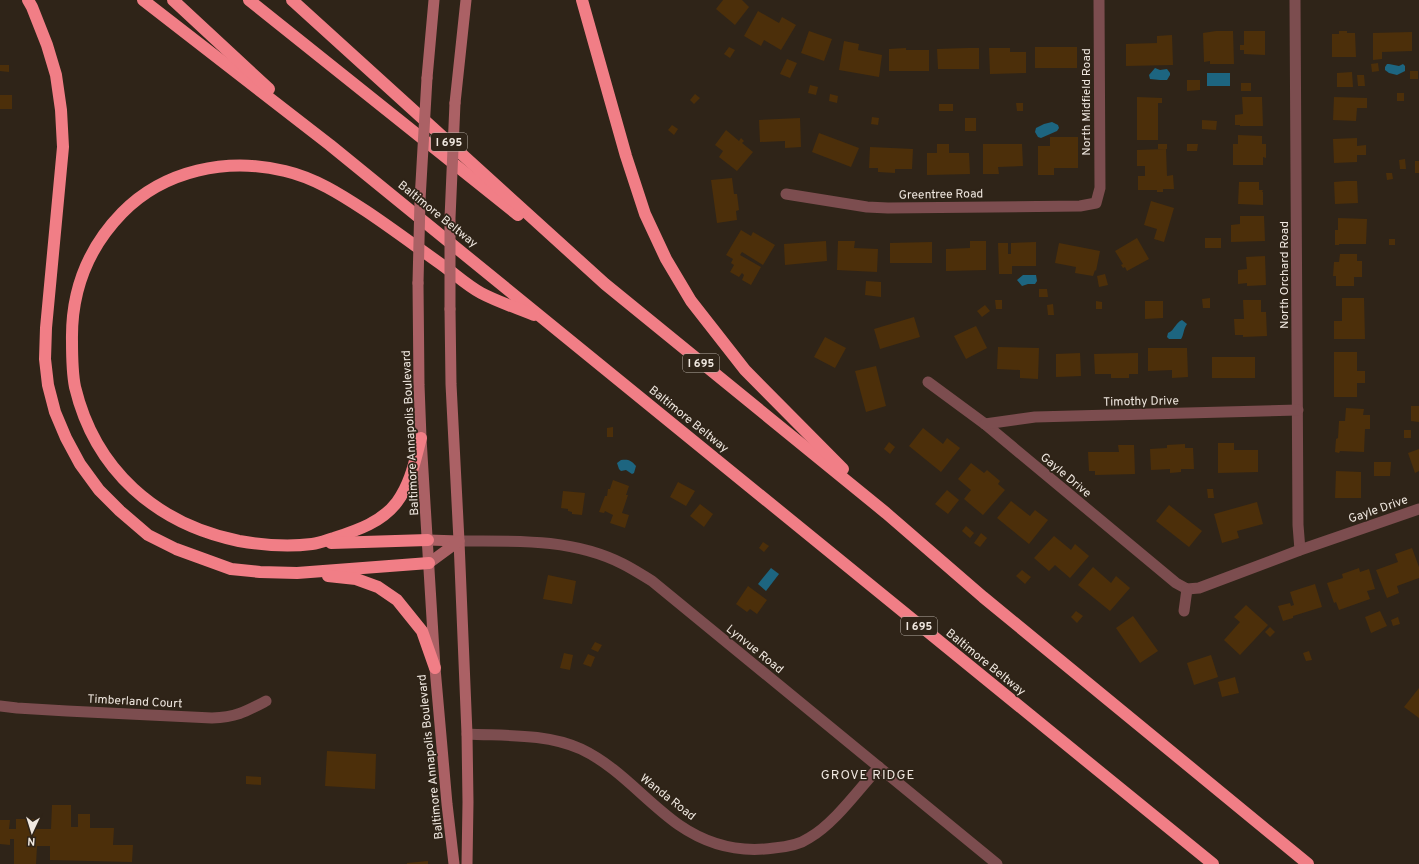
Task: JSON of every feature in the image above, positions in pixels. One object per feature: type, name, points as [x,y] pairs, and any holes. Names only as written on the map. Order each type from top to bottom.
[{"type":"highway","points":[[28,0],[47,45],[56,75],[62,110],[63,147],[46,328],[45,359],[48,385],[55,412],[66,438],[80,464],[99,490],[120,511],[148,535],[176,549],[231,569],[260,572],[297,573],[356,579],[378,587],[397,600],[422,631],[435,668]]},
{"type":"highway","name":"Baltimore Beltway","points":[[144,0],[330,145],[1213,864]]},
{"type":"highway","points":[[173,0],[330,145]]},
{"type":"highway","points":[[249,0],[605,284]]},
{"type":"highway","name":"I 695","points":[[292,0],[605,284],[886,513],[983,597],[1308,864]]},
{"type":"highway","points":[[581,0],[626,156],[645,214],[666,259],[691,301],[745,370],[886,513]]},
{"type":"highway","points":[[428,540],[282,545],[250,543],[221,537],[196,529],[167,514],[142,497],[117,472],[99,447],[85,418],[75,385],[72,360],[71,327],[82,272],[94,249],[110,226],[130,205],[174,177],[201,169],[225,166],[253,166],[284,170],[312,179],[349,200],[390,227],[481,293],[547,321]]},
{"type":"highway","points":[[314,544],[359,530],[377,520],[396,504],[408,484],[421,438]]},
{"type":"highway","points":[[297,573],[429,563]]},
{"type":"main road","name":"Baltimore Annapolis Boulevard","points":[[434,0],[427,78],[420,200],[418,283],[419,385],[435,668],[446,804],[454,864]]},
{"type":"main road","points":[[466,0],[456,103],[450,218],[450,309],[451,384],[467,734],[467,864]]},
{"type":"main road","points":[[428,540],[459,541]]},
{"type":"main road","points":[[429,563],[459,541]]},
{"type":"street","name":"North Midfield Road","points":[[1096,203],[1100,188],[1099,0]]},
{"type":"street","name":"North Orchard Road","points":[[1295,0],[1298,525],[1300,550]]},
{"type":"street","name":"Greentree Road","points":[[786,194],[867,207],[888,208],[1080,206],[1096,203]]},
{"type":"street","name":"Gayle Drive","points":[[928,382],[985,424],[1176,583],[1187,589],[1198,588],[1300,550],[1419,509]]},
{"type":"street","name":"Timothy Drive","points":[[985,424],[1035,416],[1298,410]]},
{"type":"street","name":"Lynvue Road","points":[[459,541],[528,541],[561,545],[594,552],[622,563],[652,581],[997,864]]},
{"type":"street","points":[[1184,611],[1187,589]]},
{"type":"street","name":"Timberland Court","points":[[0,706],[53,710],[228,718],[241,714],[266,701]]},
{"type":"street","name":"Wanda Road","points":[[467,734],[528,737],[555,741],[580,749],[608,766],[679,825],[707,841],[737,849],[762,850],[787,847],[808,839],[828,824],[879,767]]},
{"type":"water","points":[[1389,64],[1399,66],[1403,64],[1405,66],[1405,71],[1397,75],[1389,73],[1385,70],[1385,67]]},
{"type":"water","points":[[1155,68],[1160,70],[1167,69],[1170,75],[1167,80],[1150,79],[1149,75]]},
{"type":"water","points":[[1207,73],[1230,73],[1230,86],[1207,86]]},
{"type":"water","points":[[1052,122],[1058,125],[1059,128],[1057,131],[1041,138],[1038,137],[1035,132],[1036,128]]},
{"type":"water","points":[[1023,275],[1036,275],[1037,281],[1035,284],[1022,286],[1017,280]]},
{"type":"water","points":[[1182,320],[1187,324],[1181,339],[1169,339],[1167,337],[1168,333]]},
{"type":"water","points":[[621,460],[629,460],[636,466],[634,473],[632,474],[626,470],[621,471],[619,469],[617,463]]},
{"type":"water","points":[[771,568],[779,574],[766,591],[758,584]]},
{"type":"building","points":[[723,0],[742,0],[749,7],[735,25],[716,9]]},
{"type":"building","points":[[758,11],[779,23],[782,17],[796,25],[781,50],[764,40],[761,46],[744,36]]},
{"type":"building","points":[[809,31],[832,39],[824,61],[801,53]]},
{"type":"building","points":[[1233,31],[1234,64],[1210,64],[1210,61],[1204,62],[1203,33]]},
{"type":"building","points":[[1244,31],[1265,31],[1265,55],[1244,54],[1244,50],[1240,50],[1240,45],[1244,45]]},
{"type":"building","points":[[1339,31],[1355,33],[1356,57],[1332,57],[1332,34],[1339,34]]},
{"type":"building","points":[[1412,32],[1412,51],[1382,52],[1382,59],[1373,60],[1373,33]]},
{"type":"building","points":[[1172,35],[1173,65],[1126,66],[1126,44],[1157,43],[1157,36]]},
{"type":"building","points":[[844,41],[859,44],[858,50],[882,55],[879,77],[839,70]]},
{"type":"building","points":[[729,47],[735,50],[730,58],[724,54]]},
{"type":"building","points":[[1035,47],[1077,47],[1077,68],[1035,68]]},
{"type":"building","points":[[906,48],[906,50],[929,50],[929,71],[889,71],[889,49]]},
{"type":"building","points":[[979,48],[979,69],[938,69],[937,49]]},
{"type":"building","points":[[989,48],[1010,48],[1010,52],[1026,52],[1026,73],[990,74]]},
{"type":"building","points":[[787,59],[797,63],[790,78],[780,74]]},
{"type":"building","points":[[1378,63],[1379,71],[1372,72],[1371,64]]},
{"type":"building","points":[[0,65],[9,65],[9,72],[0,71]]},
{"type":"building","points":[[1410,71],[1418,71],[1418,79],[1410,79]]},
{"type":"building","points":[[1352,72],[1353,87],[1337,87],[1337,73]]},
{"type":"building","points":[[1357,75],[1364,75],[1365,86],[1358,86]]},
{"type":"building","points":[[1187,80],[1200,80],[1200,90],[1187,91]]},
{"type":"building","points":[[1241,83],[1251,83],[1251,91],[1241,91]]},
{"type":"building","points":[[810,85],[818,87],[816,95],[808,93]]},
{"type":"building","points":[[1397,93],[1404,93],[1404,101],[1397,101]]},
{"type":"building","points":[[695,94],[700,98],[694,104],[690,100]]},
{"type":"building","points":[[830,94],[838,96],[837,103],[829,101]]},
{"type":"building","points":[[0,95],[12,95],[12,109],[0,109]]},
{"type":"building","points":[[1137,97],[1162,98],[1162,103],[1158,103],[1158,140],[1137,140]]},
{"type":"building","points":[[1242,97],[1262,97],[1263,126],[1235,125],[1235,115],[1243,114]]},
{"type":"building","points":[[1334,97],[1367,98],[1367,108],[1357,108],[1356,121],[1333,120]]},
{"type":"building","points":[[1016,103],[1023,103],[1023,111],[1017,111]]},
{"type":"building","points":[[939,104],[953,104],[953,111],[939,111]]},
{"type":"building","points":[[872,117],[879,118],[878,125],[871,124]]},
{"type":"building","points":[[800,118],[801,147],[785,148],[785,141],[760,142],[759,120]]},
{"type":"building","points":[[965,118],[976,118],[976,131],[965,131]]},
{"type":"building","points":[[1202,120],[1217,121],[1216,130],[1202,129]]},
{"type":"building","points":[[672,125],[678,129],[674,135],[668,130]]},
{"type":"building","points":[[726,130],[739,141],[741,138],[744,141],[742,143],[753,152],[737,171],[719,157],[723,151],[715,145]]},
{"type":"building","points":[[819,133],[859,148],[851,167],[812,152]]},
{"type":"building","points":[[1238,135],[1262,136],[1262,144],[1266,144],[1266,158],[1263,157],[1263,165],[1233,165],[1233,144],[1238,144]]},
{"type":"building","points":[[1050,137],[1078,137],[1078,168],[1054,168],[1054,175],[1038,175],[1038,146],[1050,146]]},
{"type":"building","points":[[1357,138],[1357,146],[1366,145],[1366,155],[1357,155],[1357,162],[1334,163],[1333,139]]},
{"type":"building","points":[[937,144],[949,144],[949,153],[969,153],[970,174],[927,175],[927,153],[937,153]]},
{"type":"building","points":[[983,144],[1022,144],[1023,166],[998,167],[999,174],[983,174]]},
{"type":"building","points":[[1158,144],[1167,144],[1167,149],[1158,149]]},
{"type":"building","points":[[1187,144],[1198,144],[1197,151],[1187,151]]},
{"type":"building","points":[[870,147],[913,149],[912,169],[895,169],[895,173],[878,172],[878,168],[869,168]]},
{"type":"building","points":[[1166,149],[1167,176],[1173,175],[1174,189],[1163,189],[1163,192],[1157,192],[1157,190],[1138,190],[1138,176],[1145,176],[1145,166],[1137,166],[1137,150]]},
{"type":"building","points":[[1405,159],[1406,169],[1400,169],[1399,160]]},
{"type":"building","points":[[1415,161],[1419,161],[1419,173],[1415,173]]},
{"type":"building","points":[[1386,173],[1392,173],[1393,179],[1387,180]]},
{"type":"building","points":[[732,178],[734,194],[737,194],[739,210],[736,211],[737,220],[717,223],[711,180]]},
{"type":"building","points":[[1357,181],[1358,203],[1335,204],[1334,182]]},
{"type":"building","points":[[1239,182],[1259,182],[1259,190],[1263,190],[1263,205],[1238,204]]},
{"type":"building","points":[[1151,201],[1174,208],[1164,242],[1154,239],[1157,229],[1144,225]]},
{"type":"building","points":[[1240,216],[1264,216],[1265,241],[1231,242],[1231,225],[1240,224]]},
{"type":"building","points":[[1338,218],[1367,219],[1366,244],[1335,245],[1335,230],[1338,230]]},
{"type":"building","points":[[741,230],[751,236],[753,232],[775,245],[763,265],[742,252],[740,255],[761,267],[751,285],[742,280],[744,275],[742,273],[739,277],[730,272],[734,265],[731,263],[733,259],[726,255]]},
{"type":"building","points":[[1137,238],[1149,259],[1127,271],[1125,267],[1123,268],[1121,265],[1123,264],[1115,251]]},
{"type":"building","points":[[1205,238],[1221,238],[1221,248],[1205,248]]},
{"type":"building","points":[[1389,239],[1395,239],[1395,245],[1389,245]]},
{"type":"building","points":[[826,241],[827,261],[785,265],[784,244]]},
{"type":"building","points":[[838,241],[855,241],[854,248],[878,249],[877,272],[837,270]]},
{"type":"building","points":[[970,241],[986,241],[986,270],[946,271],[946,249],[970,248]]},
{"type":"building","points":[[932,242],[932,263],[890,263],[890,243]]},
{"type":"building","points":[[1036,242],[1036,266],[1012,266],[1012,274],[999,274],[998,243],[1008,243],[1008,254],[1011,254],[1011,243]]},
{"type":"building","points":[[1059,243],[1100,251],[1096,271],[1095,270],[1093,276],[1075,273],[1076,267],[1055,263]]},
{"type":"building","points":[[1340,254],[1357,254],[1357,261],[1362,261],[1362,277],[1354,277],[1354,286],[1336,286],[1336,276],[1333,276],[1334,262],[1339,262]]},
{"type":"building","points":[[1265,256],[1266,285],[1247,286],[1247,283],[1238,284],[1238,270],[1247,269],[1246,257]]},
{"type":"building","points":[[1105,274],[1108,285],[1099,287],[1097,276]]},
{"type":"building","points":[[866,281],[881,282],[881,297],[865,295]]},
{"type":"building","points":[[1039,289],[1047,289],[1048,297],[1039,297]]},
{"type":"building","points":[[1210,298],[1210,308],[1203,308],[1202,299]]},
{"type":"building","points":[[1342,298],[1364,298],[1365,339],[1334,339],[1334,321],[1342,321]]},
{"type":"building","points":[[995,300],[1002,300],[1002,309],[996,309]]},
{"type":"building","points":[[1243,300],[1261,300],[1261,312],[1266,312],[1267,336],[1243,337],[1243,335],[1235,335],[1234,319],[1244,319]]},
{"type":"building","points":[[1096,301],[1102,302],[1102,309],[1096,309]]},
{"type":"building","points":[[1145,301],[1163,301],[1163,318],[1145,319]]},
{"type":"building","points":[[1053,304],[1054,315],[1048,315],[1047,305]]},
{"type":"building","points":[[985,305],[990,311],[982,317],[977,311]]},
{"type":"building","points":[[914,317],[920,337],[880,349],[874,329]]},
{"type":"building","points":[[976,326],[987,348],[966,359],[954,336]]},
{"type":"building","points":[[825,337],[846,348],[835,368],[814,357]]},
{"type":"building","points":[[998,347],[1039,348],[1038,379],[1020,378],[1020,370],[997,369]]},
{"type":"building","points":[[1148,348],[1187,348],[1188,377],[1172,378],[1172,370],[1148,371]]},
{"type":"building","points":[[1334,352],[1357,352],[1357,371],[1365,371],[1365,383],[1357,383],[1357,397],[1334,397]]},
{"type":"building","points":[[1080,353],[1081,376],[1056,377],[1056,354]]},
{"type":"building","points":[[1138,353],[1138,374],[1129,374],[1129,378],[1111,378],[1111,374],[1095,374],[1094,354]]},
{"type":"building","points":[[1212,357],[1255,357],[1255,378],[1212,378]]},
{"type":"building","points":[[876,366],[886,406],[866,412],[855,371]]},
{"type":"building","points":[[1411,406],[1419,406],[1419,422],[1411,421]]},
{"type":"building","points":[[1346,408],[1364,409],[1363,415],[1370,415],[1370,429],[1365,429],[1364,452],[1335,452],[1339,421],[1345,421]]},
{"type":"building","points":[[613,427],[613,437],[607,437],[607,428]]},
{"type":"building","points":[[923,428],[943,444],[947,438],[960,448],[941,472],[909,446]]},
{"type":"building","points":[[1404,430],[1411,430],[1411,438],[1404,438]]},
{"type":"building","points":[[889,442],[895,447],[890,454],[884,449]]},
{"type":"building","points":[[1218,443],[1234,443],[1234,450],[1258,450],[1258,472],[1218,473]]},
{"type":"building","points":[[1185,444],[1185,448],[1193,448],[1194,469],[1181,469],[1181,472],[1170,473],[1170,469],[1151,470],[1150,449],[1167,448],[1167,445]]},
{"type":"building","points":[[1118,445],[1134,445],[1135,474],[1095,475],[1095,471],[1089,471],[1088,452],[1119,452]]},
{"type":"building","points":[[1419,449],[1419,471],[1415,473],[1408,453]]},
{"type":"building","points":[[1374,462],[1391,462],[1390,476],[1374,476]]},
{"type":"building","points":[[971,463],[984,473],[987,470],[1000,481],[998,484],[1005,490],[983,515],[964,499],[971,490],[958,479]]},
{"type":"building","points":[[1336,471],[1361,472],[1361,498],[1335,498]]},
{"type":"building","points":[[613,480],[629,486],[626,495],[628,495],[622,513],[629,515],[625,528],[610,523],[613,515],[605,511],[604,513],[599,512]]},
{"type":"building","points":[[678,482],[695,491],[686,506],[670,497]]},
{"type":"building","points":[[1207,489],[1213,489],[1214,498],[1208,498]]},
{"type":"building","points":[[947,490],[959,500],[948,514],[935,504]]},
{"type":"building","points":[[563,491],[585,493],[582,515],[572,514],[572,512],[568,511],[568,509],[561,508]]},
{"type":"building","points":[[1011,501],[1030,516],[1035,510],[1048,520],[1029,544],[997,518]]},
{"type":"building","points":[[1257,502],[1263,524],[1237,531],[1239,538],[1222,543],[1214,514]]},
{"type":"building","points":[[700,504],[713,514],[704,527],[690,516]]},
{"type":"building","points":[[1169,505],[1202,531],[1189,547],[1156,521]]},
{"type":"building","points":[[966,526],[974,533],[970,538],[962,531]]},
{"type":"building","points":[[981,533],[987,538],[980,547],[974,543]]},
{"type":"building","points":[[1054,536],[1071,550],[1075,544],[1089,556],[1070,578],[1055,565],[1049,571],[1034,558]]},
{"type":"building","points":[[763,542],[769,546],[764,552],[759,548]]},
{"type":"building","points":[[1412,548],[1419,567],[1419,578],[1397,586],[1399,593],[1387,598],[1376,570],[1398,562],[1395,554]]},
{"type":"building","points":[[1093,567],[1111,583],[1116,576],[1130,588],[1110,611],[1078,585]]},
{"type":"building","points":[[1359,568],[1360,572],[1369,569],[1375,589],[1367,591],[1370,599],[1339,610],[1336,602],[1334,603],[1327,583],[1343,578],[1342,574]]},
{"type":"building","points":[[1022,570],[1031,577],[1025,584],[1016,576]]},
{"type":"building","points":[[548,575],[576,581],[572,604],[543,599]]},
{"type":"building","points":[[1315,584],[1322,607],[1293,616],[1293,618],[1283,621],[1278,606],[1290,603],[1291,606],[1294,605],[1290,592]]},
{"type":"building","points":[[748,586],[767,600],[757,614],[750,609],[747,612],[736,604]]},
{"type":"building","points":[[1246,605],[1268,625],[1240,655],[1224,640],[1240,622],[1234,617]]},
{"type":"building","points":[[1076,611],[1083,616],[1077,623],[1071,617]]},
{"type":"building","points":[[1380,611],[1387,626],[1371,633],[1365,617]]},
{"type":"building","points":[[1133,616],[1158,651],[1140,663],[1116,628]]},
{"type":"building","points":[[1398,617],[1400,624],[1393,626],[1391,620]]},
{"type":"building","points":[[1270,627],[1275,632],[1270,637],[1265,632]]},
{"type":"building","points":[[595,642],[602,645],[598,652],[591,649]]},
{"type":"building","points":[[1309,651],[1312,660],[1306,661],[1303,653]]},
{"type":"building","points":[[564,653],[573,655],[570,670],[560,668]]},
{"type":"building","points":[[588,654],[595,657],[591,667],[583,664]]},
{"type":"building","points":[[1211,655],[1218,677],[1194,685],[1187,663]]},
{"type":"building","points":[[1235,677],[1239,693],[1222,697],[1218,682]]},
{"type":"building","points":[[1419,688],[1419,718],[1404,707]]},
{"type":"building","points":[[327,751],[376,754],[375,789],[325,786]]},
{"type":"building","points":[[246,776],[261,777],[261,785],[246,784]]},
{"type":"building","points":[[52,805],[71,805],[71,827],[78,827],[78,814],[90,814],[90,828],[114,828],[113,845],[133,845],[132,862],[50,860],[50,846],[37,846],[36,864],[14,864],[14,839],[10,839],[10,845],[0,844],[0,820],[10,820],[9,829],[16,829],[16,819],[37,819],[36,829],[51,829]]},
{"type":"building","points":[[428,861],[428,864],[407,864],[407,863]]},
{"type":"district","name":"GROVE RIDGE","points":[[868,774]]}]
